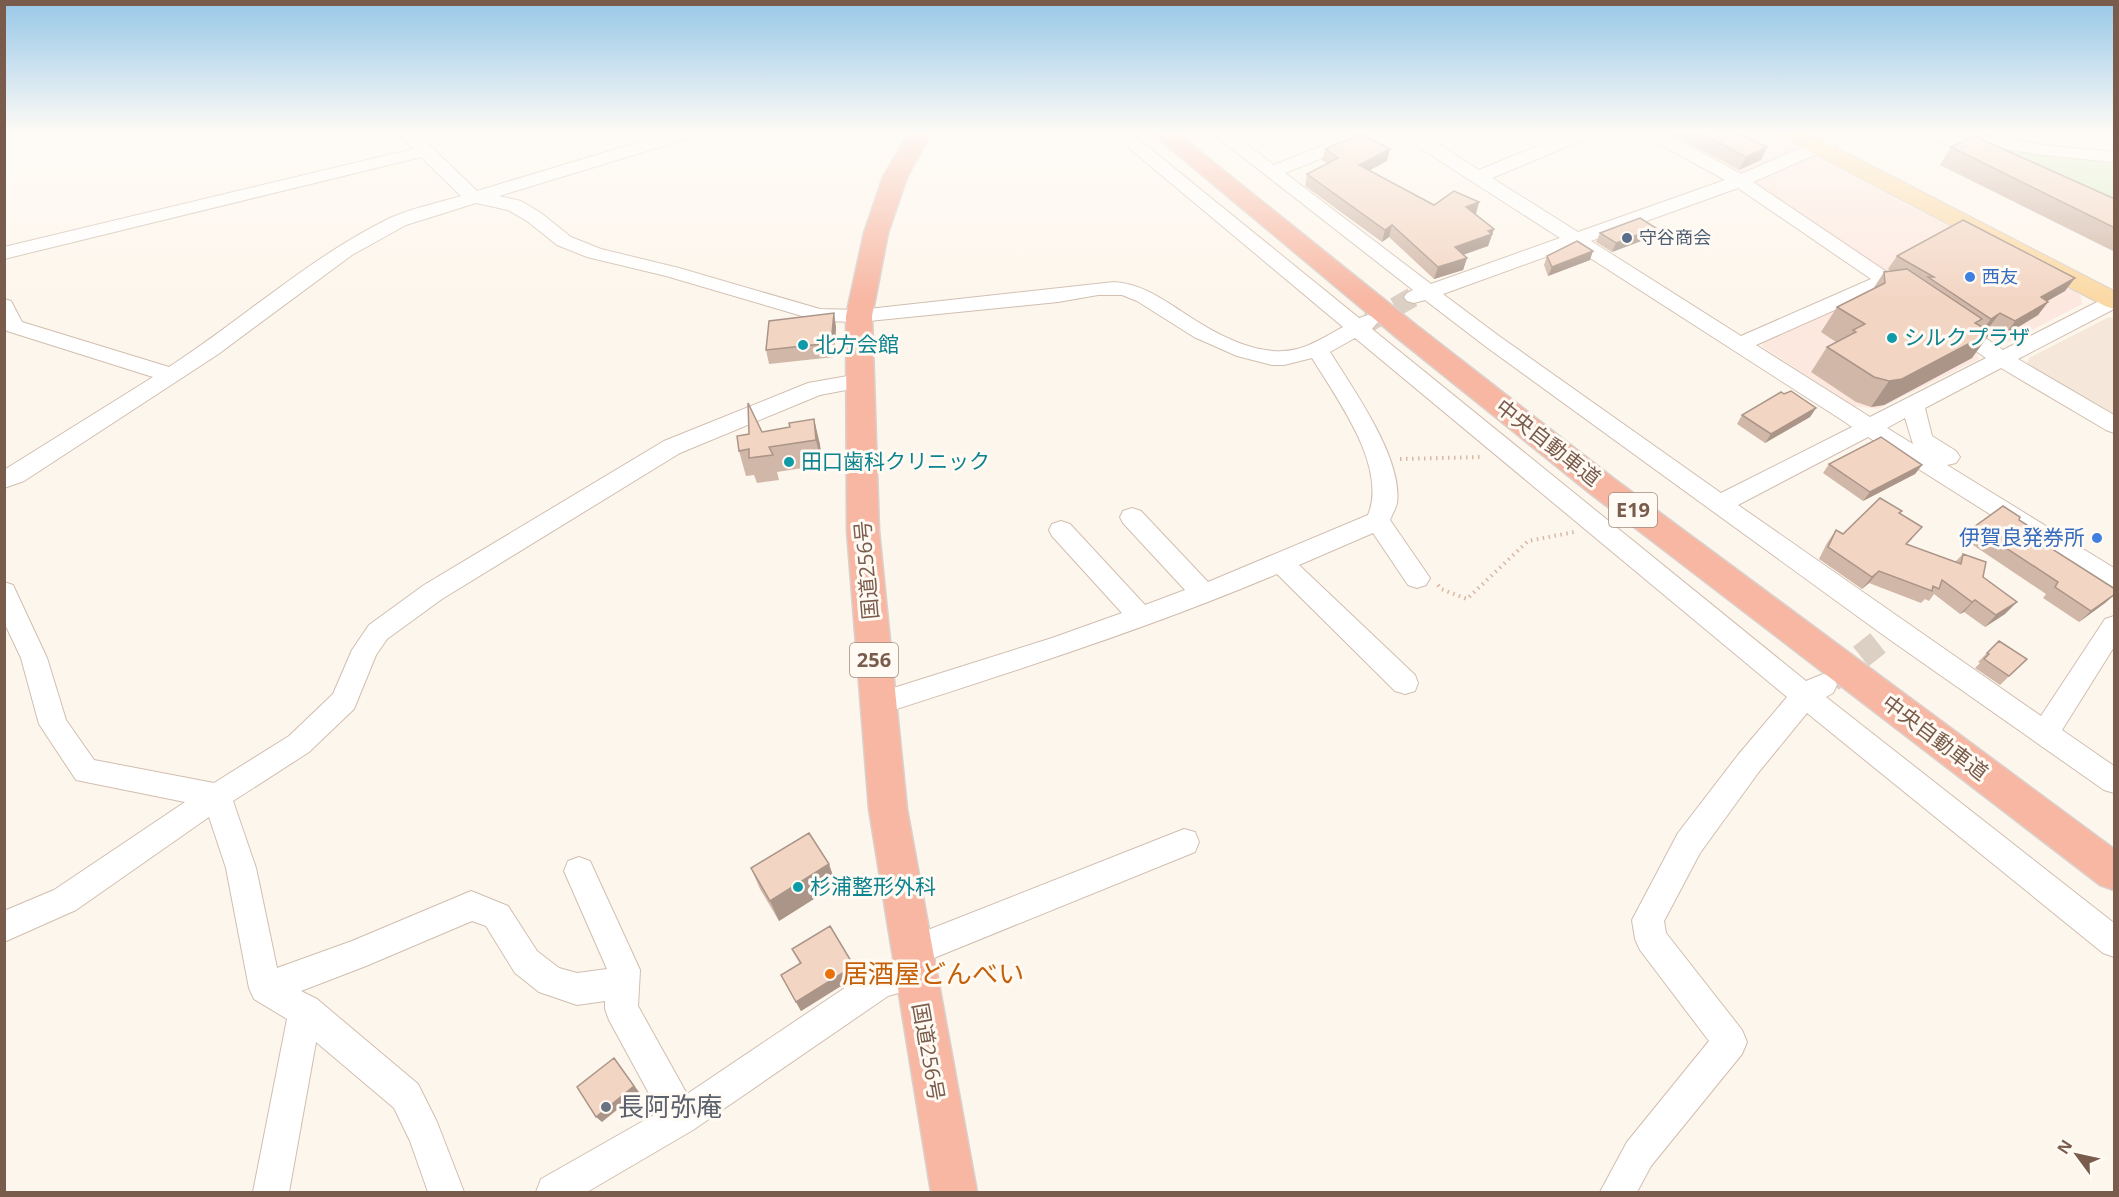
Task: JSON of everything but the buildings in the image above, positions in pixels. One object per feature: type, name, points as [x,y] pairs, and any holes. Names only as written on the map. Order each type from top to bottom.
[{"type":"highway","name":"国道256号","points":[[891,189],[876,233],[859,316],[858,381],[863,531],[888,809],[954,1192]]},
{"type":"highway","name":"中央自動車道","points":[[1231,189],[1397,324],[1602,486],[2115,872]]},
{"type":"highway","name":"中央自動車道","points":[[1255,189],[1431,330],[1620,476],[2115,844]]},
{"type":"main road","points":[[1914,189],[2114,301]]},
{"type":"main road","points":[[1924,189],[2115,286]]},
{"type":"street","points":[[4,254],[270,189]]},
{"type":"street","points":[[464,189],[472,197],[514,206],[534,217],[564,241],[594,253],[672,272],[819,315],[859,316],[1122,289],[1147,297],[1179,320],[1251,355],[1284,358],[1318,350],[1362,325]]},
{"type":"street","points":[[4,480],[16,475],[210,350],[345,251],[399,221],[500,189]]},
{"type":"street","points":[[1190,189],[1362,325],[1504,450],[1599,528],[1814,691],[2115,942]]},
{"type":"street","points":[[1292,189],[1419,294],[1720,504],[1886,636],[2045,733],[2115,781]]},
{"type":"street","points":[[1497,189],[1868,426],[2115,580]]},
{"type":"street","points":[[1419,294],[1717,189]]},
{"type":"street","points":[[1752,189],[2002,359],[2115,425]]},
{"type":"street","points":[[1741,344],[1886,280]]},
{"type":"street","points":[[1720,504],[2114,301]]},
{"type":"street","points":[[4,305],[14,326],[172,375]]},
{"type":"street","points":[[878,704],[1057,647],[1204,594],[1378,521],[1385,511],[1385,478],[1357,411],[1318,350]]},
{"type":"street","points":[[4,927],[65,900],[217,796],[299,744],[344,701],[364,650],[378,632],[433,592],[672,447],[816,388],[858,381]]},
{"type":"street","points":[[1913,403],[1922,440],[2098,551],[2115,558]]},
{"type":"street","points":[[1132,517],[1204,594]]},
{"type":"street","points":[[1378,521],[1426,579]]},
{"type":"street","points":[[1061,530],[1140,616]]},
{"type":"street","points":[[1281,563],[1405,683]]},
{"type":"street","points":[[4,592],[34,658],[53,723],[86,771],[217,796]]},
{"type":"street","points":[[2045,733],[2115,626]]},
{"type":"street","points":[[1618,1192],[1639,1154],[1730,1042],[1651,939],[1648,920],[1689,843],[1748,764],[1814,691]]},
{"type":"street","points":[[217,796],[241,868],[265,988],[305,1011],[406,1096],[425,1134],[446,1192]]},
{"type":"street","points":[[554,1192],[681,1118],[881,982],[913,963],[1185,842]]},
{"type":"street","points":[[579,871],[624,970],[621,1009],[681,1118]]},
{"type":"street","points":[[265,988],[356,955],[471,906],[497,916],[526,962],[550,981],[577,989],[623,982]]},
{"type":"street","points":[[271,1192],[305,1011]]},
{"type":"path","points":[[1379,465],[1402,458],[1492,456],[1504,450]]},
{"type":"path","points":[[1426,579],[1441,589],[1467,599],[1528,541],[1599,528]]},
{"type":"shaded area","points":[[1765,189],[1877,189],[2081,296],[2082,304],[2009,342],[1983,338]]},
{"type":"shaded area","points":[[1882,290],[1975,350],[1979,359],[1878,409],[1854,406],[1763,347],[1762,342]]},
{"type":"shaded area","points":[[2109,317],[2114,318],[2114,415],[2027,365],[2029,358]]},
{"type":"green space","points":[[2070,189],[2114,189],[2114,210]]},
{"type":"tunnel","points":[[1369,322],[1413,297]]},
{"type":"tunnel","points":[[1831,680],[1878,643]]},
{"type":"place","name":"守谷商会","points":[[1627,238]]},
{"type":"place","name":"西友","points":[[1970,277]]},
{"type":"place","name":"シルクプラザ","points":[[1892,338]]},
{"type":"place","name":"北方会館","points":[[803,345]]},
{"type":"place","name":"田口歯科クリニック","points":[[789,462]]},
{"type":"place","name":"伊賀良発券所","points":[[2097,538]]},
{"type":"place","name":"杉浦整形外科","points":[[798,887]]},
{"type":"place","name":"居酒屋どんべい","points":[[830,974]]},
{"type":"place","name":"長阿弥庵","points":[[606,1107]]}]
